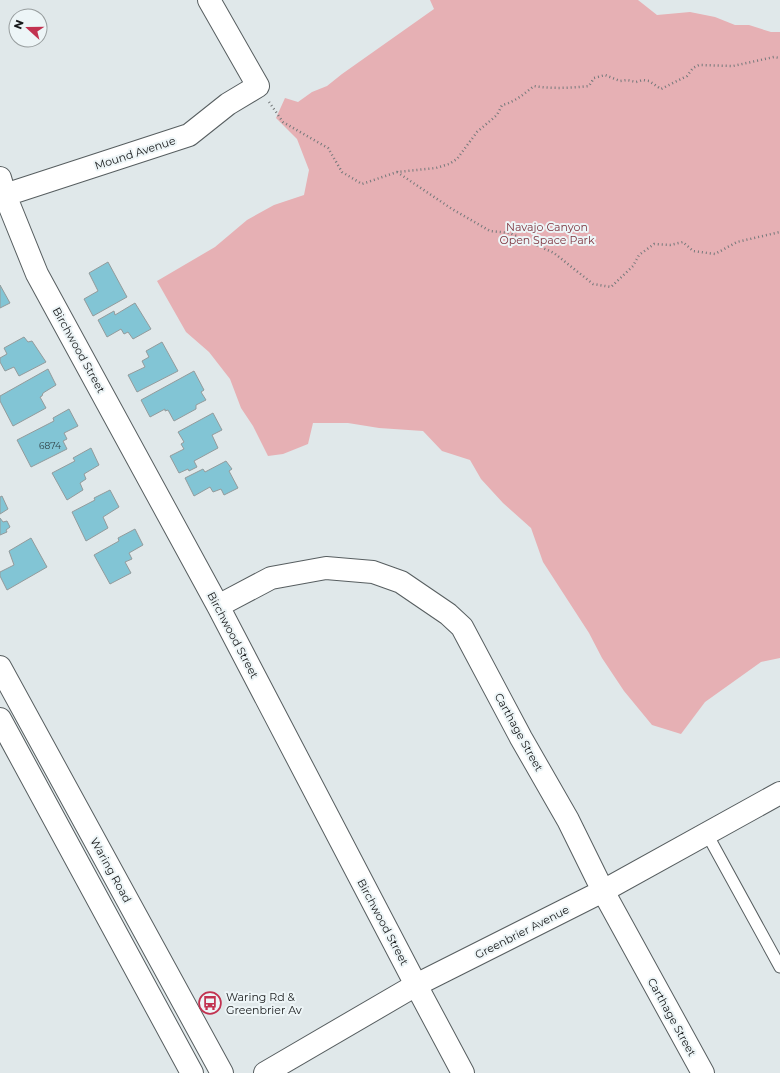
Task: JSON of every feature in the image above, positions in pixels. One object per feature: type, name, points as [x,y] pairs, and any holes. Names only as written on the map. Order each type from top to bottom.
[{"type":"street","points":[[209,0],[258,86]]},
{"type":"street","name":"Mound Avenue","points":[[2,190],[189,135],[228,104],[258,86]]},
{"type":"street","name":"Birchwood Street","points":[[2,190],[37,274],[218,606],[463,1073]]},
{"type":"street","name":"Carthage Street","points":[[218,606],[271,578],[326,568],[373,572],[401,582],[448,614],[462,627],[521,738],[568,820],[603,891],[703,1073]]},
{"type":"street","name":"Waring Road","points":[[0,667],[222,1073]]},
{"type":"street","points":[[0,719],[192,1073]]},
{"type":"street","name":"Greenbrier Avenue","points":[[265,1073],[416,985],[603,891],[780,793]]},
{"type":"lane","points":[[707,834],[780,967]]},
{"type":"path","points":[[258,86],[282,122],[328,148],[342,172],[362,184],[397,172],[436,168],[457,159],[477,132],[497,115],[502,105],[509,104],[534,86],[576,88],[589,86],[594,78],[605,75],[620,81],[649,81],[661,89],[687,76],[693,68],[699,66],[733,66],[774,57],[780,58]]},
{"type":"path","points":[[397,172],[452,209],[490,231],[510,233],[548,250],[594,284],[611,287],[633,266],[639,255],[654,244],[670,245],[683,242],[693,251],[715,254],[737,242],[780,232]]},
{"type":"green space","name":"Navajo Canyon Open Space Park","points":[[430,0],[638,0],[657,15],[690,12],[715,17],[735,25],[749,25],[771,32],[780,32],[780,658],[761,662],[705,702],[681,734],[652,725],[624,691],[602,658],[589,633],[543,562],[531,528],[503,503],[481,479],[470,460],[442,451],[423,431],[379,428],[348,423],[313,423],[308,444],[283,454],[268,456],[253,426],[241,408],[230,379],[209,352],[186,332],[157,281],[215,247],[247,220],[274,205],[304,195],[309,170],[297,139],[276,118],[285,98],[298,102],[312,92],[327,86],[434,9]]},
{"type":"building","points":[[108,262],[127,297],[93,316],[84,299],[98,291],[89,273]]},
{"type":"building","points":[[0,285],[10,303],[0,308]]},
{"type":"building","points":[[135,303],[151,329],[133,339],[128,332],[124,334],[121,329],[107,337],[98,320],[114,311],[115,315]]},
{"type":"building","points":[[24,337],[28,342],[32,341],[46,362],[19,376],[14,367],[5,371],[0,362],[0,358],[7,354],[4,348]]},
{"type":"building","points":[[162,342],[178,371],[137,392],[128,375],[145,367],[142,361],[149,357],[146,351]]},
{"type":"building","points":[[48,369],[56,385],[43,393],[40,397],[46,408],[13,426],[0,401],[0,396]]},
{"type":"building","points":[[194,371],[204,390],[201,392],[206,400],[196,405],[196,409],[174,421],[168,410],[165,411],[165,409],[150,417],[141,400]]},
{"type":"building","points":[[69,409],[78,426],[64,433],[67,439],[63,441],[67,449],[31,467],[17,440],[54,421],[53,418]]},
{"type":"building","points":[[213,413],[222,430],[212,435],[218,448],[194,461],[197,467],[189,471],[188,469],[179,473],[170,456],[184,449],[181,444],[184,442],[178,432]]},
{"type":"building","points":[[91,448],[99,465],[84,474],[86,479],[80,483],[83,490],[67,500],[52,473],[75,461],[73,458]]},
{"type":"building","points":[[226,461],[232,469],[229,471],[238,488],[224,495],[221,489],[213,492],[210,487],[194,496],[185,478],[203,469],[205,472]]},
{"type":"building","points":[[110,490],[119,507],[103,517],[108,528],[86,541],[72,512]]},
{"type":"building","points":[[2,496],[8,509],[0,514],[0,497]]},
{"type":"building","points":[[0,518],[3,522],[7,521],[10,527],[6,530],[7,532],[0,535]]},
{"type":"building","points":[[135,529],[143,545],[129,553],[132,559],[125,562],[131,573],[110,584],[94,555],[119,541],[118,538]]},
{"type":"building","points":[[31,538],[47,567],[7,590],[0,576],[0,572],[14,565],[9,551]]},
{"type":"place","name":"Waring Rd & Greenbrier Av","points":[[210,1003]]}]
